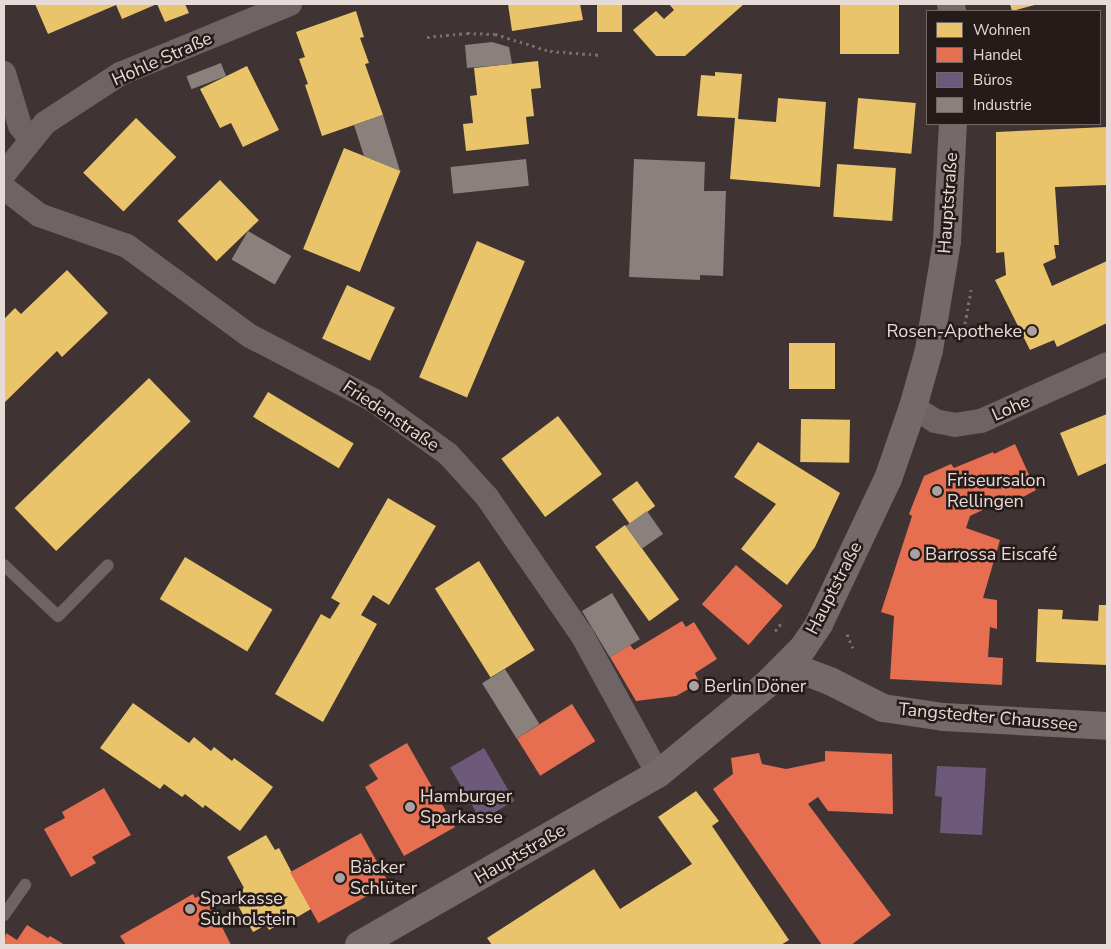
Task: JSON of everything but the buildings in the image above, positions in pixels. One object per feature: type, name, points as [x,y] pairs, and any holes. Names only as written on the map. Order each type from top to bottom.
[{"type":"main road","name":"Hauptstraße","points":[[359,945],[658,774],[788,665],[820,624],[888,479],[913,407],[929,350],[947,241],[953,125]]},
{"type":"main road","name":"Tangstedter Chaussee","points":[[788,665],[830,681],[882,708],[943,717],[1107,726]]},
{"type":"street","name":"Hohle Straße","points":[[4,174],[30,138],[45,123],[120,74],[290,4]]},
{"type":"street","points":[[4,73],[20,126],[30,138]]},
{"type":"street","name":"Friedenstraße","points":[[4,188],[39,216],[127,246],[250,336],[373,400],[448,454],[487,497],[582,635],[658,774]]},
{"type":"street","name":"Lohe","points":[[913,407],[936,421],[955,425],[981,421],[1107,364]]},
{"type":"lane","points":[[4,565],[58,616],[108,565]]},
{"type":"lane","points":[[4,915],[25,885]]},
{"type":"path","points":[[427,37],[467,33],[495,34],[550,51],[600,55]]},
{"type":"path","points":[[769,639],[786,616]]},
{"type":"place","name":"Rosen-Apotheke","points":[[1032,331]]},
{"type":"place","name":"Friseursalon Rellingen","points":[[937,491]]},
{"type":"place","name":"Barrossa Eiscafé","points":[[915,554]]},
{"type":"place","name":"Berlin Döner","points":[[694,686]]},
{"type":"place","name":"Hamburger Sparkasse","points":[[410,807]]},
{"type":"place","name":"Bäcker Schlüter","points":[[340,878]]},
{"type":"place","name":"Sparkasse Südholstein","points":[[190,909]]}]
